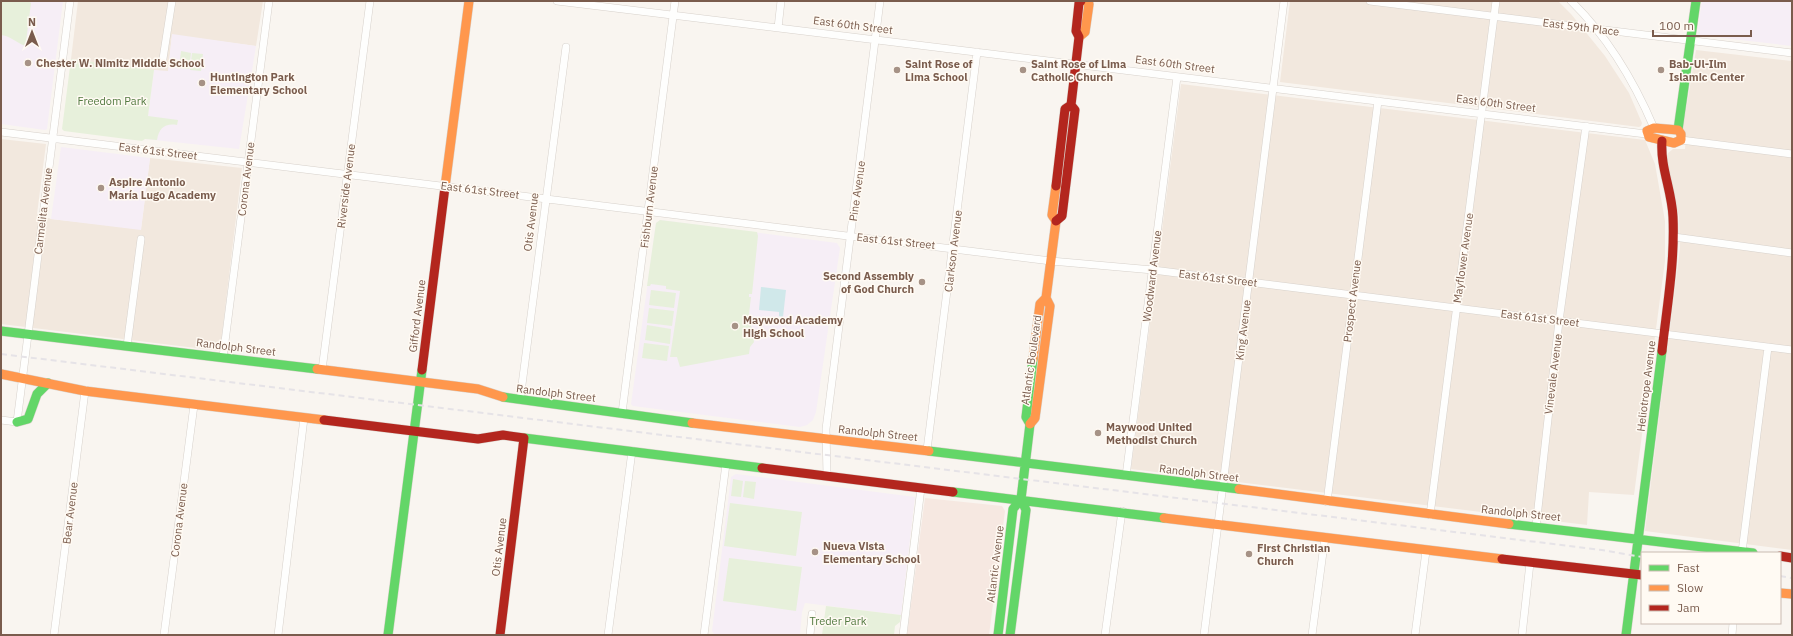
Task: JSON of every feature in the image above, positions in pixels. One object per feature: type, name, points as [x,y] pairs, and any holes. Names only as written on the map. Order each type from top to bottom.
[{"type":"street","name":"Carmelita Avenue","points":[[17,422],[70,1]]},
{"type":"street","points":[[162,65],[172,1]]},
{"type":"street","name":"Corona Avenue","points":[[223,357],[269,1]]},
{"type":"street","name":"Riverside Avenue","points":[[322,370],[370,1]]},
{"type":"street","name":"Gifford Avenue","points":[[388,635],[469,1]]},
{"type":"street","name":"East 60th Street","points":[[557,1],[1586,126],[1650,131],[1678,130]]},
{"type":"street","name":"Fishburn Avenue","points":[[622,413],[675,1]]},
{"type":"street","points":[[778,28],[781,1]]},
{"type":"street","name":"Pine Avenue","points":[[827,476],[826,440],[850,236],[864,142],[880,1]]},
{"type":"street","name":"Atlantic Boulevard","points":[[1026,465],[1030,424],[1035,418],[1050,306],[1046,298],[1056,221],[1062,216],[1075,110],[1071,105],[1079,37],[1076,31],[1079,3],[1081,1]]},
{"type":"street","name":"Atlantic Boulevard","points":[[1079,37],[1085,32],[1089,4],[1086,1]]},
{"type":"street","name":"King Avenue","points":[[1204,635],[1284,1]]},
{"type":"street","name":"East 59th Place","points":[[1370,1],[1792,53]]},
{"type":"street","name":"Mayflower Avenue","points":[[1430,515],[1496,1]]},
{"type":"street","points":[[1571,1],[1598,29],[1632,82],[1650,131]]},
{"type":"street","points":[[1681,140],[1681,134],[1678,130],[1696,1]]},
{"type":"street","name":"Otis Avenue","points":[[520,400],[566,47]]},
{"type":"street","name":"Clarkson Avenue","points":[[927,450],[977,52]]},
{"type":"street","name":"Woodward Avenue","points":[[1126,476],[1177,76]]},
{"type":"street","name":"Prospect Avenue","points":[[1327,502],[1352,295],[1378,101]]},
{"type":"street","name":"Vinevale Avenue","points":[[1536,526],[1559,321],[1586,126]]},
{"type":"street","name":"East 60th Street","points":[[1650,131],[1649,137],[1674,143],[1681,140],[1792,154]]},
{"type":"street","name":"East 61st Street","points":[[1,132],[546,199],[648,210],[1051,261],[1153,270],[1792,350]]},
{"type":"street","name":"Heliotrope Avenue","points":[[1626,635],[1638,575],[1639,539],[1674,260],[1674,237],[1670,200],[1661,153],[1662,141]]},
{"type":"street","points":[[1674,237],[1792,253]]},
{"type":"street","points":[[127,346],[141,239]]},
{"type":"street","name":"Randolph Street","points":[[1,331],[478,389],[520,400],[826,440],[927,450],[1026,465],[1742,552]]},
{"type":"street","points":[[1742,552],[1768,347]]},
{"type":"street","points":[[1,374],[22,376],[85,392],[478,439],[503,435],[726,464],[1325,537],[1426,551],[1638,575]]},
{"type":"street","points":[[1,420],[17,422],[28,419],[37,394],[48,383]]},
{"type":"street","name":"Bear Avenue","points":[[54,635],[85,392]]},
{"type":"street","name":"Corona Avenue","points":[[164,635],[194,404]]},
{"type":"street","points":[[278,635],[304,418]]},
{"type":"street","name":"Otis Avenue","points":[[500,635],[524,438]]},
{"type":"street","points":[[608,635],[632,452]]},
{"type":"street","points":[[704,635],[726,464]]},
{"type":"street","name":"Atlantic Avenue","points":[[998,635],[1013,509],[1021,499],[1026,465]]},
{"type":"street","points":[[903,635],[922,488]]},
{"type":"street","name":"Atlantic Avenue","points":[[1010,635],[1026,510],[1021,499]]},
{"type":"street","points":[[1105,635],[1122,512]]},
{"type":"street","points":[[1312,635],[1325,537]]},
{"type":"street","points":[[1415,635],[1426,551]]},
{"type":"street","points":[[1781,556],[1792,558]]},
{"type":"street","points":[[1522,635],[1530,563]]},
{"type":"street","points":[[1781,593],[1792,594]]},
{"type":"street","points":[[810,635],[812,614]]},
{"type":"street","points":[[1732,635],[1733,624]]},
{"type":"shaded area","name":"Chester W. Nimitz Middle School","points":[[1,1],[63,1],[47,129],[45,130],[1,124]]},
{"type":"shaded area","points":[[78,1],[263,1],[256,46],[172,35],[168,72],[71,59]]},
{"type":"shaded area","points":[[1290,1],[1558,1],[1571,14],[1605,56],[1629,93],[1642,123],[1641,126],[1639,127],[1280,82]]},
{"type":"shaded area","points":[[1702,1],[1792,1],[1792,46],[1697,35]]},
{"type":"shaded area","name":"Huntington Park Elementary School","points":[[172,34],[256,46],[239,149],[145,139],[154,70],[168,71]]},
{"type":"shaded area","points":[[1696,50],[1792,61],[1792,550],[1645,531],[1680,248],[1679,217],[1667,158],[1668,153],[1673,149],[1685,149],[1686,136],[1683,128]]},
{"type":"shaded area","points":[[1181,84],[1645,140],[1655,164],[1665,221],[1665,261],[1634,495],[1589,492],[1587,525],[1131,469]]},
{"type":"shaded area","points":[[1,139],[46,144],[37,214],[51,219],[141,229],[150,158],[242,168],[220,351],[1,324]]},
{"type":"shaded area","name":"Aspire Antonio María Lugo Academy","points":[[61,147],[150,158],[141,230],[51,219]]},
{"type":"shaded area","name":"Maywood Academy High School","points":[[660,220],[837,243],[840,248],[816,412],[813,420],[807,425],[800,427],[633,406],[631,404],[656,223]]},
{"type":"shaded area","name":"Nueva Vista Elementary School","points":[[736,474],[915,497],[901,615],[805,603],[802,612],[800,635],[715,635],[712,631],[731,477]]},
{"type":"shaded area","points":[[925,498],[1002,506],[1005,511],[989,635],[907,635]]},
{"type":"green space","points":[[1,1],[28,1],[31,3],[26,42],[27,46],[1,35]]},
{"type":"green space","points":[[181,51],[191,53],[189,69],[179,68]]},
{"type":"green space","points":[[192,53],[203,54],[201,71],[190,70]]},
{"type":"green space","name":"Freedom Park","points":[[71,59],[154,70],[148,116],[178,120],[177,125],[163,127],[159,132],[157,140],[145,139],[142,141],[64,131],[62,129]]},
{"type":"green space","points":[[660,220],[757,232],[758,236],[752,294],[749,294],[749,297],[751,297],[749,314],[754,342],[750,347],[749,354],[680,367],[677,357],[670,357],[680,291],[666,289],[666,286],[651,284],[650,286],[647,286],[656,223]]},
{"type":"green space","points":[[651,290],[676,293],[674,308],[649,305]]},
{"type":"green space","points":[[649,308],[674,311],[672,326],[647,323]]},
{"type":"green space","points":[[647,325],[671,329],[670,344],[645,340]]},
{"type":"green space","points":[[644,343],[669,346],[667,361],[642,358]]},
{"type":"green space","points":[[733,479],[743,481],[741,497],[731,496]]},
{"type":"green space","points":[[745,481],[756,482],[754,499],[743,497]]},
{"type":"green space","points":[[730,503],[802,512],[796,556],[724,546]]},
{"type":"green space","points":[[729,558],[802,567],[796,611],[723,601]]},
{"type":"green space","name":"Treder Park","points":[[826,606],[901,615],[900,622],[895,626],[894,635],[822,635]]},
{"type":"water","points":[[761,287],[786,290],[783,317],[779,316],[779,312],[759,310]]},
{"type":"railway","points":[[1,354],[1602,550],[1641,557]]},
{"type":"railway","points":[[1781,576],[1792,578]]},
{"type":"traffic: fast","points":[[1678,130],[1696,1]]},
{"type":"traffic: fast","points":[[1,331],[317,369]]},
{"type":"traffic: fast","points":[[1626,635],[1662,351]]},
{"type":"traffic: fast","points":[[998,635],[1013,509],[1021,499],[1030,424],[1026,417],[1033,359]]},
{"type":"traffic: fast","points":[[388,635],[422,370]]},
{"type":"traffic: fast","points":[[17,422],[28,419],[37,394],[48,383]]},
{"type":"traffic: fast","points":[[503,397],[692,423]]},
{"type":"traffic: fast","points":[[524,438],[762,468]]},
{"type":"traffic: fast","points":[[929,451],[1239,489]]},
{"type":"traffic: fast","points":[[953,492],[1164,518]]},
{"type":"traffic: fast","points":[[1010,635],[1026,510],[1021,499]]},
{"type":"traffic: fast","points":[[1509,524],[1745,552]]},
{"type":"traffic: slow","points":[[445,187],[469,1]]},
{"type":"traffic: slow","points":[[1079,37],[1085,32],[1089,4],[1086,1]]},
{"type":"traffic: slow","points":[[1654,128],[1678,130],[1681,134],[1681,140],[1674,143],[1649,137],[1647,131],[1654,128]]},
{"type":"traffic: slow","points":[[1033,359],[1040,304],[1046,298],[1056,221],[1052,215],[1056,186]]},
{"type":"traffic: slow","points":[[1030,424],[1035,418],[1050,306],[1046,298]]},
{"type":"traffic: slow","points":[[317,369],[478,389],[503,397]]},
{"type":"traffic: slow","points":[[1,374],[85,391],[324,420]]},
{"type":"traffic: slow","points":[[692,423],[929,451]]},
{"type":"traffic: slow","points":[[1239,489],[1509,524]]},
{"type":"traffic: slow","points":[[1164,518],[1502,559]]},
{"type":"traffic: slow","points":[[1781,593],[1792,594]]},
{"type":"traffic: jam","points":[[1056,221],[1062,216],[1075,110],[1071,105],[1079,37],[1076,31],[1079,3],[1081,1]]},
{"type":"traffic: jam","points":[[1056,186],[1065,109],[1071,105]]},
{"type":"traffic: jam","points":[[1662,141],[1664,170],[1671,198],[1673,217],[1673,251],[1662,351]]},
{"type":"traffic: jam","points":[[422,370],[445,187]]},
{"type":"traffic: jam","points":[[324,420],[478,439],[503,435],[524,438]]},
{"type":"traffic: jam","points":[[500,635],[524,438]]},
{"type":"traffic: jam","points":[[762,468],[953,492]]},
{"type":"traffic: jam","points":[[1781,556],[1792,558]]},
{"type":"traffic: jam","points":[[1502,559],[1641,575]]},
{"type":"place","name":"Chester W. Nimitz Middle School","points":[[28,63]]},
{"type":"place","name":"Saint Rose of Lima School","points":[[897,70]]},
{"type":"place","name":"Saint Rose of Lima Catholic Church","points":[[1023,70]]},
{"type":"place","name":"Bab-Ul-Ilm Islamic Center","points":[[1661,70]]},
{"type":"place","name":"Huntington Park Elementary School","points":[[202,83]]},
{"type":"place","name":"Aspire Antonio María Lugo Academy","points":[[101,188]]},
{"type":"place","name":"Second Assembly of God Church","points":[[922,282]]},
{"type":"place","name":"Maywood Academy High School","points":[[735,326]]},
{"type":"place","name":"Maywood United Methodist Church","points":[[1098,433]]},
{"type":"place","name":"Nueva Vista Elementary School","points":[[815,552]]},
{"type":"place","name":"First Christian Church","points":[[1249,554]]}]
